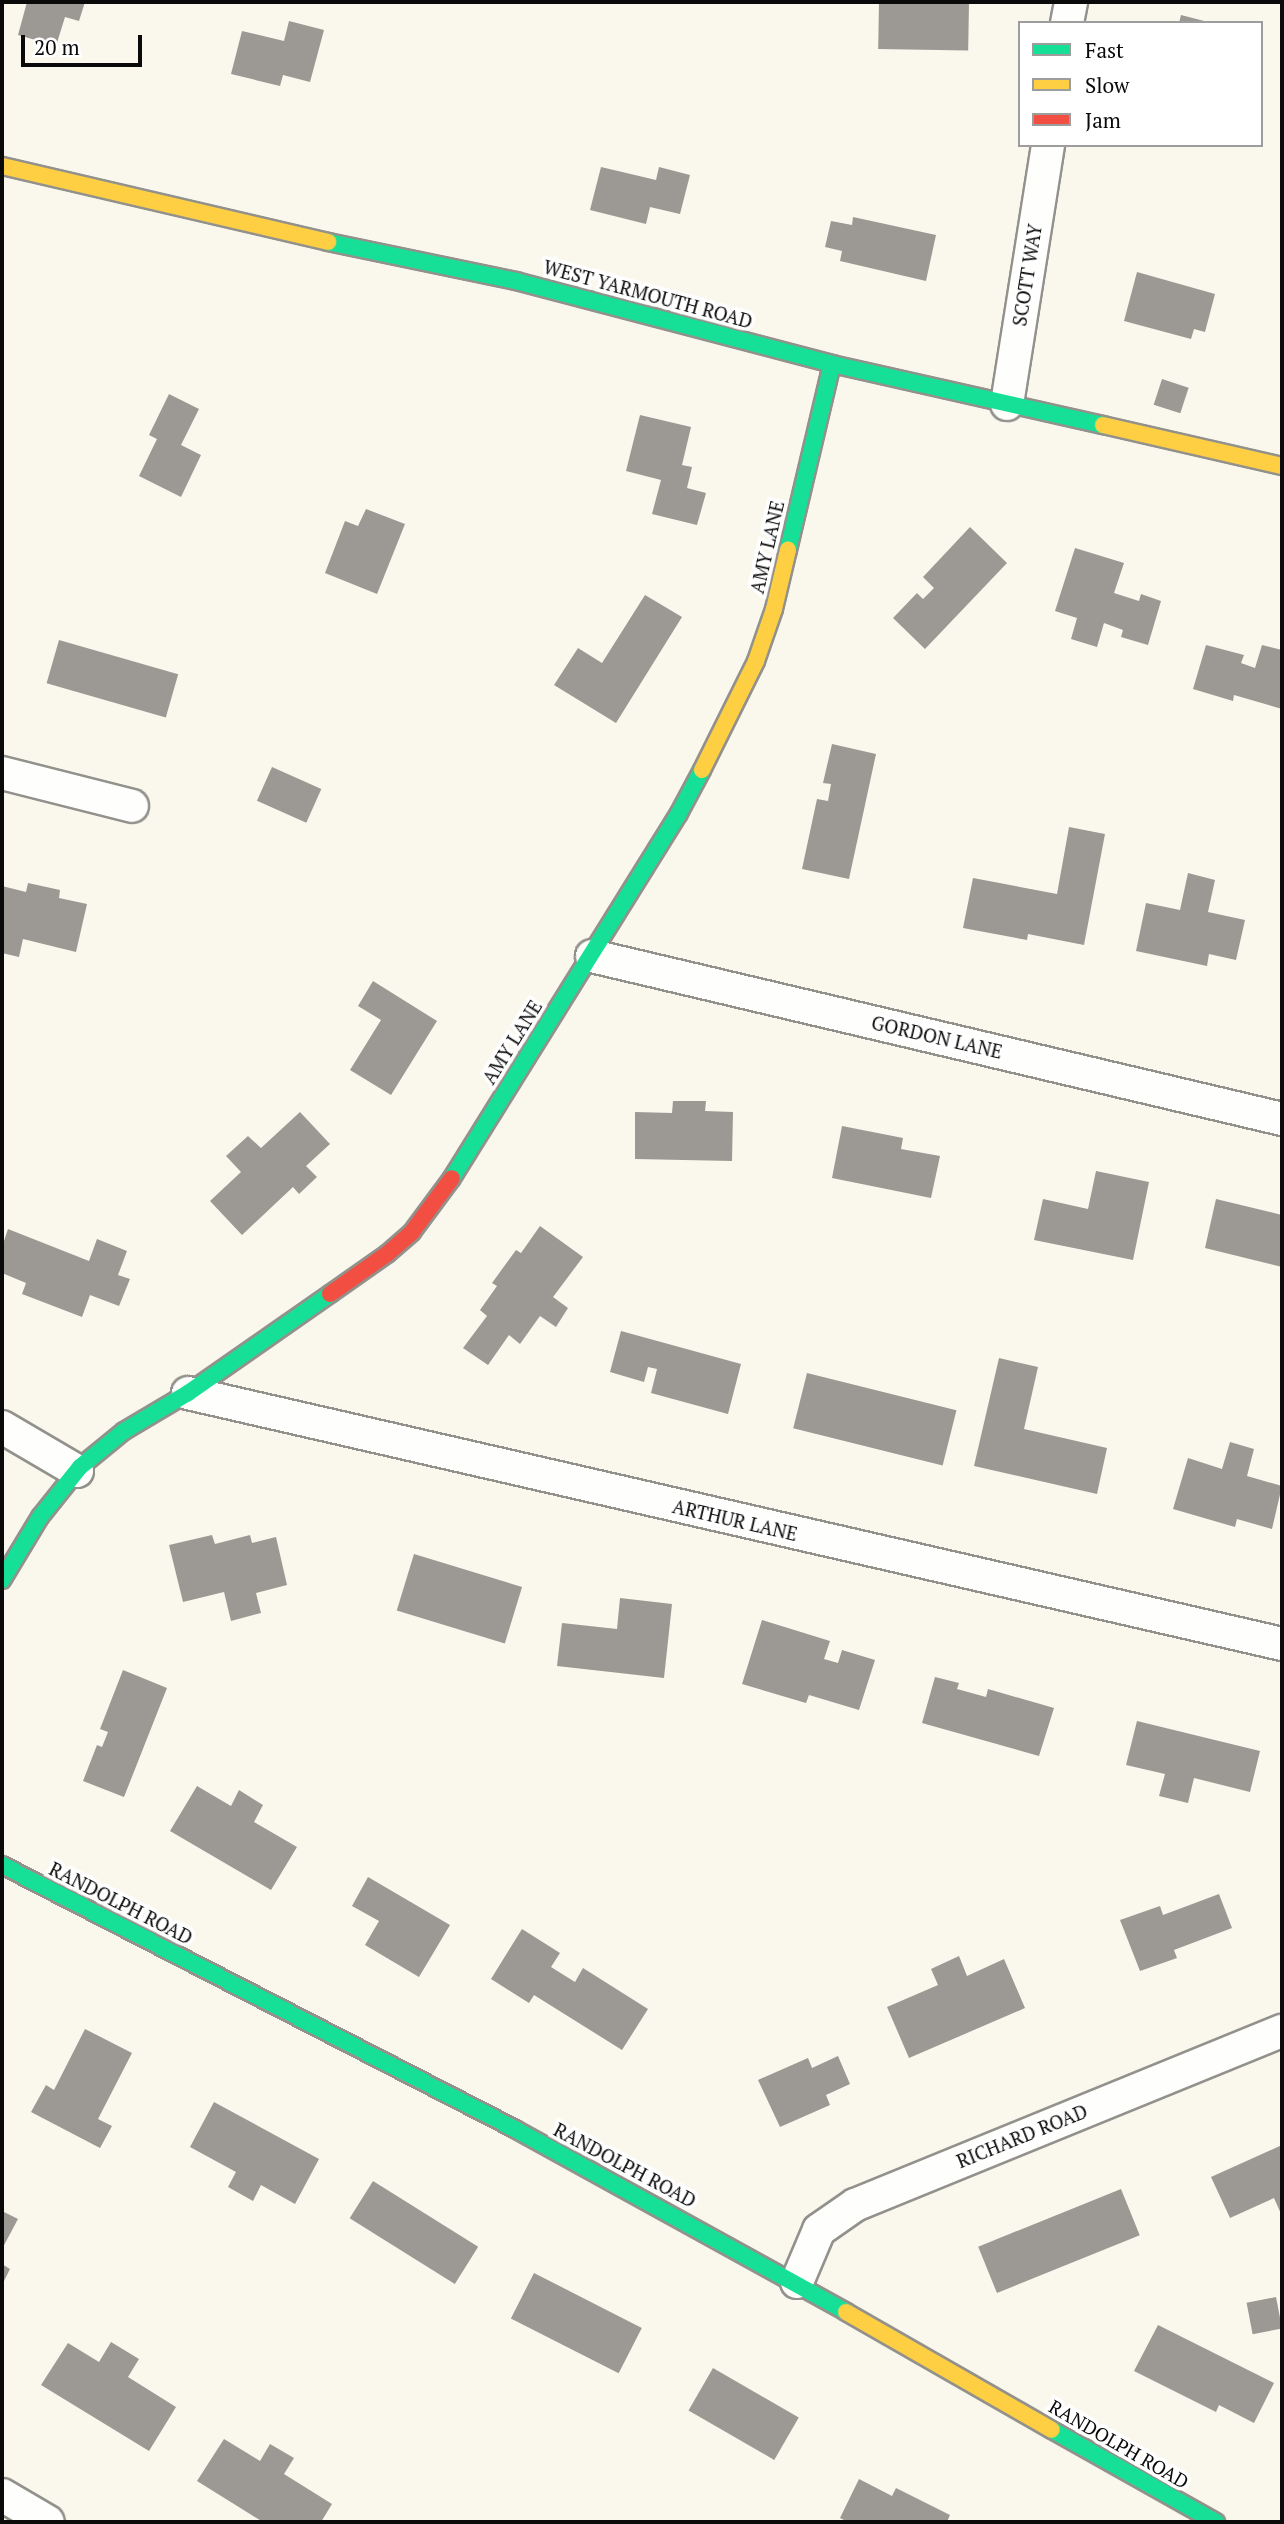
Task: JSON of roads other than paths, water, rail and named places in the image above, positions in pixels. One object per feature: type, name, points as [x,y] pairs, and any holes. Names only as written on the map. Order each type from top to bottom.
[{"type":"street","points":[[1068,21],[1071,2]]},
{"type":"street","name":"SCOTT WAY","points":[[1007,404],[1048,147]]},
{"type":"street","name":"WEST YARMOUTH ROAD","points":[[2,166],[236,223],[516,281],[832,364],[1282,466]]},
{"type":"street","name":"AMY LANE","points":[[2,1580],[40,1517],[77,1471],[124,1431],[188,1393],[357,1276],[412,1232],[437,1200],[678,815],[756,661],[774,609],[832,364]]},
{"type":"street","points":[[2,773],[132,806]]},
{"type":"street","name":"GORDON LANE","points":[[592,956],[1282,1119]]},
{"type":"street","name":"ARTHUR LANE","points":[[188,1393],[1282,1644]]},
{"type":"street","points":[[2,1427],[77,1471]]},
{"type":"street","name":"RANDOLPH ROAD","points":[[2,1865],[515,2129],[797,2282],[921,2357],[1216,2522]]},
{"type":"street","name":"RICHARD ROAD","points":[[797,2282],[819,2230],[855,2205],[1282,2031]]},
{"type":"street","points":[[2,2495],[48,2522]]}]
